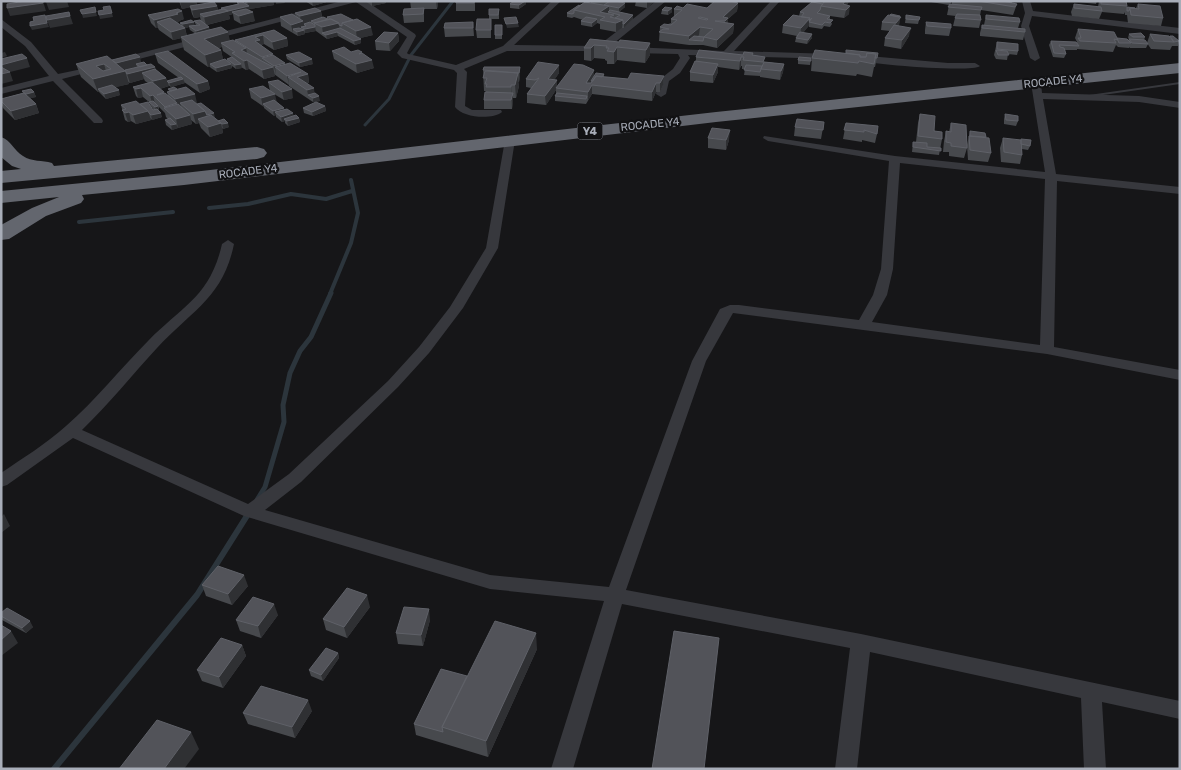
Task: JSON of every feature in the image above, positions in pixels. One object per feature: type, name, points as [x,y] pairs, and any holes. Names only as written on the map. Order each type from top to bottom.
[{"type":"highway","name":"ROCADE Y4","points":[[1,177],[278,151],[1180,56]]},
{"type":"highway","name":"ROCADE Y4","points":[[1,196],[184,179],[510,140],[1036,89],[1180,68]]},
{"type":"highway","points":[[1,142],[15,161],[28,166],[53,168],[168,161]]},
{"type":"highway","points":[[1,234],[39,212],[71,200],[184,179]]},
{"type":"street","points":[[1,91],[353,1]]},
{"type":"street","points":[[360,1],[412,36],[402,53],[404,56],[457,68],[462,72],[460,107],[463,111],[471,113],[496,112]]},
{"type":"street","points":[[457,68],[506,48],[557,1]]},
{"type":"street","points":[[600,49],[662,1]]},
{"type":"street","points":[[727,53],[776,1]]},
{"type":"street","points":[[1026,1],[1030,13],[1025,26],[1035,58]]},
{"type":"street","points":[[1030,13],[1180,30]]},
{"type":"street","points":[[1,22],[28,44],[55,77],[98,121]]},
{"type":"street","points":[[1,36],[12,32]]},
{"type":"street","points":[[506,48],[681,51],[975,66]]},
{"type":"street","points":[[661,94],[664,80],[677,72],[682,65],[685,58],[681,51]]},
{"type":"street","points":[[1047,350],[1051,176],[1036,89],[1180,105]]},
{"type":"street","points":[[768,138],[895,159],[1180,191]]},
{"type":"street","points":[[250,512],[295,478],[393,384],[424,350],[456,308],[492,248],[510,140]]},
{"type":"street","points":[[863,325],[880,295],[887,269],[895,159]]},
{"type":"street","points":[[1,480],[71,431],[162,335],[200,304],[220,275],[226,261],[228,244]]},
{"type":"street","points":[[562,769],[615,595],[700,361],[725,312],[730,309],[739,309],[1047,350],[1180,374]]},
{"type":"street","points":[[71,431],[250,512],[490,582],[615,595],[861,642],[1180,710]]},
{"type":"street","points":[[846,769],[861,642]]},
{"type":"street","points":[[1090,690],[1095,769]]},
{"type":"lane","points":[[1087,96],[1180,83]]},
{"type":"building","points":[[43,1],[43,3],[7,8],[7,4]]},
{"type":"building","points":[[241,1],[249,6],[228,11],[221,8],[239,4],[237,2]]},
{"type":"building","points":[[456,1],[474,1],[474,3],[456,3]]},
{"type":"building","points":[[514,1],[525,1],[519,5],[510,4]]},
{"type":"building","points":[[610,1],[625,3],[619,8],[604,5]]},
{"type":"building","points":[[715,1],[738,3],[723,17],[728,18],[725,21],[715,21],[734,24],[717,40],[704,37],[713,29],[700,27],[689,36],[659,32],[663,29],[669,29],[660,27],[664,24],[671,25],[677,20],[671,19],[682,10],[674,9],[677,6],[683,8],[687,4],[707,8]]},
{"type":"building","points":[[825,1],[845,1],[843,4],[850,6],[846,10],[821,6]]},
{"type":"building","points":[[978,1],[1002,1],[1017,4],[1015,7]]},
{"type":"building","points":[[1101,1],[1126,1],[1127,6],[1101,4]]},
{"type":"building","points":[[214,2],[217,6],[192,10],[190,6]]},
{"type":"building","points":[[585,2],[609,6],[600,12],[614,15],[610,17],[623,20],[616,23],[600,20],[605,17],[574,10]]},
{"type":"building","points":[[812,2],[823,4],[817,13],[830,16],[827,19],[833,20],[830,23],[825,22],[822,25],[809,22],[812,18],[809,21],[810,18],[801,17],[804,13],[800,12]]},
{"type":"building","points":[[950,4],[982,7],[981,10],[948,7]]},
{"type":"building","points":[[1074,4],[1101,7],[1102,11],[1074,8]]},
{"type":"building","points":[[1138,4],[1160,6],[1163,18],[1131,15],[1130,8],[1139,9]]},
{"type":"building","points":[[579,5],[574,10],[574,13],[567,13]]},
{"type":"building","points":[[110,6],[112,13],[99,15],[98,11],[104,10],[103,7]]},
{"type":"building","points":[[95,7],[96,12],[82,14],[80,10]]},
{"type":"building","points":[[665,7],[672,8],[668,11],[662,10]]},
{"type":"building","points":[[315,8],[321,11],[300,16],[295,13]]},
{"type":"building","points":[[424,8],[423,14],[403,15],[404,9]]},
{"type":"building","points":[[178,9],[182,11],[176,13],[178,14],[154,20],[148,15]]},
{"type":"building","points":[[224,9],[228,11],[204,17],[200,14]]},
{"type":"building","points":[[246,9],[253,12],[239,16],[232,12]]},
{"type":"building","points":[[489,9],[499,9],[498,15],[489,15]]},
{"type":"building","points":[[610,10],[633,15],[623,24],[623,20],[615,18],[620,15],[608,12]]},
{"type":"building","points":[[69,12],[70,16],[47,20],[46,16]]},
{"type":"building","points":[[292,14],[303,21],[291,25],[280,17]]},
{"type":"building","points":[[341,14],[353,20],[342,23],[342,26],[327,17]]},
{"type":"building","points":[[957,14],[980,15],[981,20],[955,18]]},
{"type":"building","points":[[45,15],[47,23],[30,26],[30,22],[34,21],[33,17]]},
{"type":"building","points":[[793,15],[810,18],[801,28],[783,25]]},
{"type":"building","points":[[888,15],[901,17],[896,23],[882,22]]},
{"type":"building","points":[[906,15],[920,17],[919,20],[906,19]]},
{"type":"building","points":[[986,15],[1019,18],[1020,22],[986,19]]},
{"type":"building","points":[[323,17],[328,19],[315,23],[311,21]]},
{"type":"building","points":[[516,17],[518,23],[506,24],[504,18]]},
{"type":"building","points":[[586,17],[597,19],[592,23],[581,21]]},
{"type":"building","points":[[170,18],[185,28],[171,32],[157,22]]},
{"type":"building","points":[[331,19],[339,23],[322,27],[314,23]]},
{"type":"building","points":[[357,19],[371,27],[356,31],[342,23]]},
{"type":"building","points":[[477,19],[491,19],[491,30],[476,30]]},
{"type":"building","points":[[191,20],[194,22],[180,23]]},
{"type":"building","points":[[200,20],[209,27],[196,31],[189,26],[200,25],[194,21]]},
{"type":"building","points":[[310,22],[315,27],[305,29],[301,27],[306,26],[304,24]]},
{"type":"building","points":[[473,22],[473,28],[444,28],[445,23]]},
{"type":"building","points":[[926,22],[951,24],[951,28],[927,26]]},
{"type":"building","points":[[495,25],[502,25],[502,35],[495,35]]},
{"type":"building","points":[[894,25],[911,28],[902,40],[885,38]]},
{"type":"building","points":[[982,25],[1025,29],[1025,32],[982,28]]},
{"type":"building","points":[[221,27],[228,32],[204,39],[221,50],[205,55],[181,37]]},
{"type":"building","points":[[299,28],[304,30],[297,32],[293,29]]},
{"type":"building","points":[[340,28],[361,39],[354,41],[337,32],[326,35],[322,33]]},
{"type":"building","points":[[1078,29],[1114,32],[1118,40],[1114,39],[1116,43],[1080,41]]},
{"type":"building","points":[[274,30],[287,38],[272,42],[263,35],[255,37],[260,40],[255,41],[273,54],[262,57],[235,40]]},
{"type":"building","points":[[384,32],[398,33],[389,43],[375,41]]},
{"type":"building","points":[[800,32],[812,34],[808,40],[796,38]]},
{"type":"building","points":[[1141,33],[1145,37],[1133,37],[1129,34]]},
{"type":"building","points":[[1150,34],[1169,36],[1174,42],[1154,41]]},
{"type":"building","points":[[694,36],[704,37],[703,41],[689,40]]},
{"type":"building","points":[[1170,36],[1173,36],[1179,41],[1174,42]]},
{"type":"building","points":[[1117,38],[1127,39],[1131,43],[1119,43]]},
{"type":"building","points":[[590,39],[650,43],[646,50],[617,47],[614,52],[607,51],[609,48],[606,48],[607,46],[594,45],[591,48],[584,48]]},
{"type":"building","points":[[1129,39],[1145,40],[1148,44],[1132,43]]},
{"type":"building","points":[[233,40],[246,48],[241,50],[273,67],[262,70],[247,60],[244,61],[232,53],[235,52],[221,43]]},
{"type":"building","points":[[1051,41],[1076,42],[1079,46],[1059,45],[1064,48],[1066,54],[1054,53]]},
{"type":"building","points":[[997,42],[1018,44],[1018,51],[997,49]]},
{"type":"building","points":[[344,47],[351,52],[358,50],[362,52],[359,54],[362,53],[372,60],[356,64],[332,51]]},
{"type":"building","points":[[699,50],[743,55],[744,52],[765,57],[763,62],[743,60],[744,57],[741,57],[740,61],[696,57]]},
{"type":"building","points":[[815,50],[860,55],[860,57],[866,57],[867,53],[876,54],[874,64],[859,61],[858,63],[812,58]]},
{"type":"building","points":[[846,50],[878,53],[877,58],[875,58],[876,54],[867,53],[866,57],[860,57],[860,55],[846,53]]},
{"type":"building","points":[[996,50],[1007,51],[1009,55],[998,55]]},
{"type":"building","points":[[168,51],[208,81],[197,84],[155,54]]},
{"type":"building","points":[[299,52],[312,59],[299,63],[286,55]]},
{"type":"building","points":[[22,54],[27,58],[1,65],[1,59]]},
{"type":"building","points":[[136,54],[140,57],[116,63],[112,60]]},
{"type":"building","points":[[273,55],[285,63],[274,66],[262,58]]},
{"type":"building","points":[[107,56],[125,71],[93,79],[76,64]],"holes":[[[104,64],[111,69],[103,71],[96,66]]]},
{"type":"building","points":[[232,57],[241,64],[235,65],[227,59]]},
{"type":"building","points":[[799,57],[811,58],[811,61],[798,60]]},
{"type":"building","points":[[225,59],[231,64],[216,68],[210,64]]},
{"type":"building","points":[[695,61],[718,64],[713,75],[690,72]]},
{"type":"building","points":[[144,62],[147,65],[140,67],[136,64]]},
{"type":"building","points":[[538,62],[559,65],[548,79],[557,80],[545,96],[527,94],[539,78],[535,80],[526,79]]},
{"type":"building","points":[[764,62],[784,64],[781,71],[761,69]]},
{"type":"building","points":[[290,63],[308,74],[297,77],[314,88],[307,90],[288,77],[301,72],[287,76],[275,67]]},
{"type":"building","points":[[151,64],[155,67],[127,74],[125,70]]},
{"type":"building","points":[[574,64],[583,65],[594,70],[586,83],[591,83],[596,76],[628,79],[631,73],[664,76],[660,83],[656,83],[652,92],[592,85],[588,92],[556,88]]},
{"type":"building","points":[[746,65],[762,66],[760,72],[744,70]]},
{"type":"building","points":[[1,67],[10,72],[1,74]]},
{"type":"building","points":[[484,67],[520,67],[519,73],[483,70]]},
{"type":"building","points":[[155,69],[166,78],[153,81],[142,73]]},
{"type":"building","points":[[485,71],[518,73],[515,85],[511,85],[511,87],[486,87],[487,78],[483,78]]},
{"type":"building","points":[[596,73],[604,74],[602,77],[596,76],[591,81]]},
{"type":"building","points":[[181,77],[183,79],[169,83],[167,81]]},
{"type":"building","points":[[278,80],[292,89],[282,92],[268,82]]},
{"type":"building","points":[[152,82],[164,92],[157,95],[165,93],[177,103],[165,107],[153,95],[150,96],[141,88],[136,89],[133,87]]},
{"type":"building","points":[[112,85],[119,90],[104,94],[98,89]]},
{"type":"building","points":[[263,86],[275,94],[261,98],[249,89]]},
{"type":"building","points":[[174,87],[177,89],[171,91],[168,89]]},
{"type":"building","points":[[186,87],[195,94],[175,99],[167,92]]},
{"type":"building","points":[[31,89],[34,92],[26,94],[22,91]]},
{"type":"building","points":[[485,92],[513,93],[511,100],[484,100]]},
{"type":"building","points":[[24,93],[36,104],[11,111],[1,101],[1,99]]},
{"type":"building","points":[[315,93],[319,96],[313,98],[308,95]]},
{"type":"building","points":[[557,93],[587,96],[586,99],[555,96]]},
{"type":"building","points":[[192,100],[205,111],[193,114],[180,103]]},
{"type":"building","points":[[274,100],[284,108],[273,111],[263,104]]},
{"type":"building","points":[[136,101],[148,111],[133,115],[122,110],[126,109],[121,105]]},
{"type":"building","points":[[153,101],[158,106],[155,107],[149,102]]},
{"type":"building","points":[[148,102],[153,110],[157,109],[161,113],[151,115],[140,104]]},
{"type":"building","points":[[316,102],[325,106],[312,112],[303,108]]},
{"type":"building","points":[[201,103],[214,113],[207,115],[197,104]]},
{"type":"building","points":[[178,104],[190,115],[176,119],[164,108]]},
{"type":"building","points":[[287,109],[293,113],[281,117],[275,112]]},
{"type":"building","points":[[920,114],[935,116],[934,131],[942,132],[942,139],[918,136]]},
{"type":"building","points":[[1005,114],[1018,116],[1018,121],[1006,120]]},
{"type":"building","points":[[211,115],[221,123],[208,127],[198,119]]},
{"type":"building","points":[[296,115],[299,118],[287,121],[284,119]]},
{"type":"building","points":[[170,118],[176,124],[171,125],[165,120]]},
{"type":"building","points":[[224,119],[228,123],[222,124],[218,121]]},
{"type":"building","points":[[797,119],[824,122],[823,130],[795,127]]},
{"type":"building","points":[[846,123],[878,126],[877,134],[864,130],[864,132],[844,130]]},
{"type":"building","points":[[951,123],[966,125],[967,148],[951,146],[951,143],[946,142],[946,131],[951,132]]},
{"type":"building","points":[[712,128],[730,130],[726,140],[708,138]]},
{"type":"building","points":[[970,131],[985,133],[986,137],[970,136]]},
{"type":"building","points":[[969,136],[989,138],[991,153],[970,150]]},
{"type":"building","points":[[1003,138],[1021,140],[1022,155],[1004,152]]},
{"type":"building","points":[[1021,139],[1031,140],[1030,146],[1021,144]]},
{"type":"building","points":[[913,142],[927,143],[927,147],[941,148],[941,151],[913,147]]},
{"type":"building","points":[[218,566],[244,575],[228,594],[202,585]]},
{"type":"building","points":[[347,588],[367,595],[344,627],[323,619]]},
{"type":"building","points":[[253,597],[274,604],[258,626],[236,620]]},
{"type":"building","points":[[404,607],[429,609],[421,635],[396,633]]},
{"type":"building","points":[[7,608],[30,621],[22,628],[1,616],[1,613]]},
{"type":"building","points":[[495,621],[536,633],[486,741],[442,727]]},
{"type":"building","points":[[1,625],[11,631],[1,640]]},
{"type":"building","points":[[674,631],[719,638],[704,769],[652,769]]},
{"type":"building","points":[[221,638],[242,645],[219,677],[197,670]]},
{"type":"building","points":[[326,648],[338,653],[321,675],[309,670]]},
{"type":"building","points":[[441,669],[467,676],[442,727],[443,732],[414,724]]},
{"type":"building","points":[[261,686],[308,700],[292,727],[243,713]]},
{"type":"building","points":[[157,720],[191,732],[164,769],[119,769]]},
{"type":"waterway","points":[[365,125],[389,99],[411,55],[453,1]]},
{"type":"waterway","points":[[330,294],[351,243],[358,213],[351,180]]},
{"type":"waterway","points":[[209,208],[248,204],[291,194],[326,199],[352,191]]},
{"type":"waterway","points":[[79,222],[173,212]]},
{"type":"waterway","points":[[257,500],[265,487],[284,422],[283,405],[290,373],[300,351],[311,337],[331,293]]},
{"type":"waterway","points":[[54,769],[197,595],[250,511]]}]
